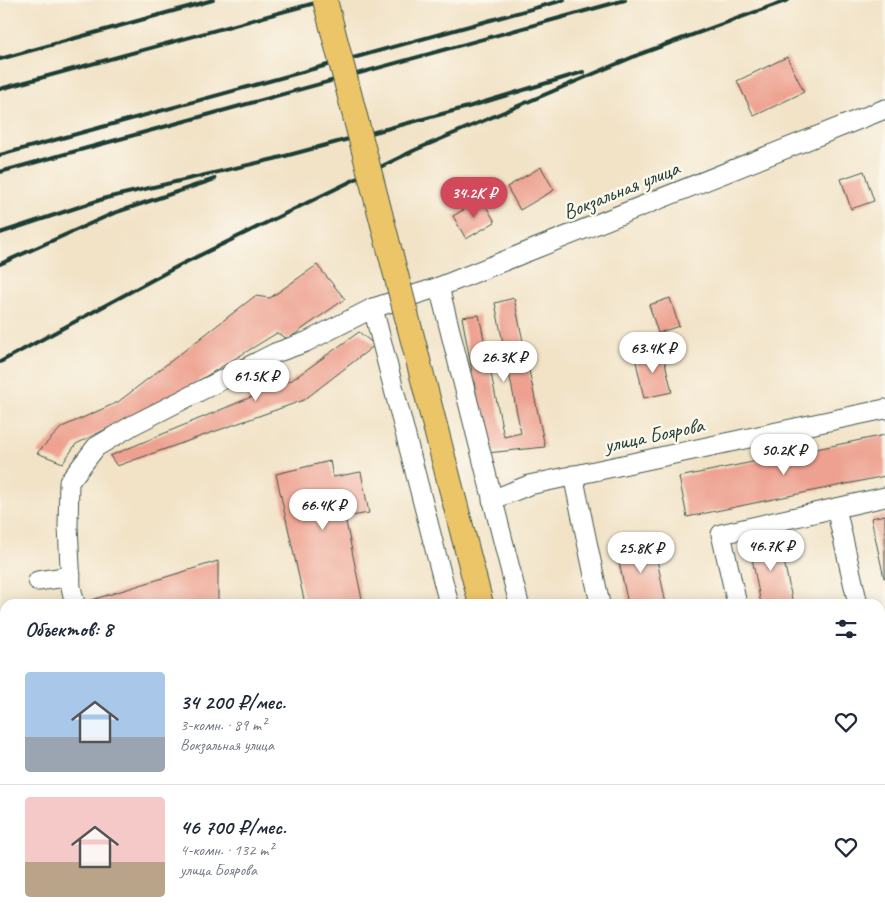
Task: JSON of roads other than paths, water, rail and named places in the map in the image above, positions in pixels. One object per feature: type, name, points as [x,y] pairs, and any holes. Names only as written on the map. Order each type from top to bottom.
[{"type":"main road","points":[[325,0],[480,599]]},
{"type":"street","name":"Вокзальная улица","points":[[74,599],[68,526],[69,482],[96,447],[132,425],[275,353],[306,342],[372,308],[439,287],[885,109]]},
{"type":"street","points":[[439,287],[518,599]]},
{"type":"street","points":[[372,308],[447,599]]},
{"type":"street","name":"улица Боярова","points":[[492,500],[529,485],[885,409]]},
{"type":"street","points":[[573,475],[599,599]]},
{"type":"street","points":[[736,599],[721,534],[885,497]]},
{"type":"street","points":[[836,508],[857,599]]},
{"type":"street","points":[[38,581],[71,576]]},
{"type":"railway","points":[[0,59],[213,0]]},
{"type":"railway","points":[[0,89],[326,0]]},
{"type":"railway","points":[[0,155],[564,0]]},
{"type":"railway","points":[[0,172],[625,0]]},
{"type":"railway","points":[[0,362],[182,264],[415,150],[640,54],[788,0]]},
{"type":"railway","points":[[0,233],[106,198],[274,159],[468,107],[583,72]]},
{"type":"railway","points":[[0,264],[114,213],[215,179]]}]
